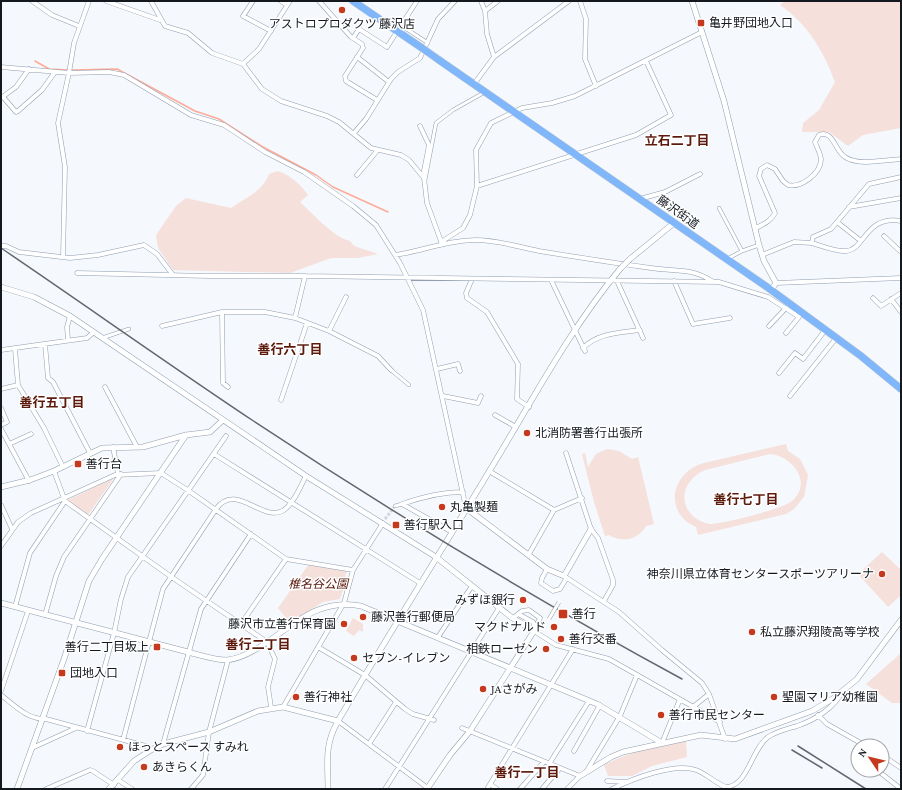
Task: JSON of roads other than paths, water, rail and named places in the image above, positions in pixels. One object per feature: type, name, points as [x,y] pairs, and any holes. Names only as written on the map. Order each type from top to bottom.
[{"type":"highway","points":[[353,1],[399,32]]},
{"type":"highway","name":"藤沢街道","points":[[399,32],[727,259],[771,290],[798,312],[826,329],[901,389]]},
{"type":"street","points":[[32,1],[52,15],[79,26]]},
{"type":"street","points":[[63,257],[65,167],[57,128],[59,113],[70,73],[79,26],[89,1]]},
{"type":"street","points":[[106,1],[161,20]]},
{"type":"street","points":[[151,1],[165,26],[194,36],[212,53],[243,64],[262,89],[281,101],[327,116],[339,122],[354,133],[363,143],[377,151],[401,155],[409,160],[423,176],[427,203],[441,243]]},
{"type":"street","points":[[252,1],[243,16],[271,31]]},
{"type":"street","points":[[243,64],[259,49],[288,3],[281,1]]},
{"type":"street","points":[[319,1],[353,38],[362,44],[363,48],[345,76],[346,81],[377,100]]},
{"type":"street","points":[[353,38],[359,30],[387,47],[399,32],[417,1]]},
{"type":"street","points":[[354,133],[366,119],[389,82],[398,72],[420,58],[438,20],[455,1]]},
{"type":"street","points":[[481,1],[485,11],[487,34],[494,57]]},
{"type":"street","points":[[485,11],[498,1]]},
{"type":"street","points":[[474,84],[494,57],[569,1]]},
{"type":"street","points":[[580,1],[586,18],[585,59],[596,86]]},
{"type":"street","points":[[692,1],[724,101],[759,245],[762,255],[776,283]]},
{"type":"street","points":[[399,32],[405,28],[428,43]]},
{"type":"street","points":[[396,255],[424,250],[441,243],[459,231],[466,223],[470,215],[477,186],[475,155],[478,145],[491,123],[522,108],[559,101],[596,86],[702,32]]},
{"type":"street","points":[[357,57],[389,82]]},
{"type":"street","points":[[477,186],[636,135],[671,115],[646,61]]},
{"type":"street","points":[[1,67],[29,68],[70,73],[109,72],[124,75],[191,115],[224,125],[265,152],[316,179],[376,225],[396,255],[423,310],[443,396],[466,508],[547,569],[565,577],[604,601],[631,621],[662,650],[692,674],[702,683],[709,694],[725,739]]},
{"type":"street","points":[[29,68],[16,87],[2,98],[16,112],[42,90],[55,72]]},
{"type":"street","points":[[425,182],[436,122],[486,92]]},
{"type":"street","points":[[420,126],[429,146],[423,176]]},
{"type":"street","points":[[756,228],[766,223],[775,213],[759,176],[761,169],[767,165],[773,167],[788,185],[795,186],[805,181],[815,173],[820,165],[820,158],[815,142],[819,135],[824,134],[830,136],[841,154],[850,160],[872,162],[901,159]]},
{"type":"street","points":[[357,175],[377,151]]},
{"type":"street","points":[[639,199],[665,192],[700,174]]},
{"type":"street","points":[[812,243],[813,238],[831,229],[869,184],[901,178]]},
{"type":"street","points":[[849,207],[901,198]]},
{"type":"street","points":[[719,208],[742,251]]},
{"type":"street","points":[[762,255],[794,242],[812,243],[846,251],[854,249],[875,225],[895,220],[901,221]]},
{"type":"street","points":[[837,222],[860,241]]},
{"type":"street","points":[[328,789],[328,741],[338,721],[420,583],[516,427],[611,280],[630,259],[674,223]]},
{"type":"street","points":[[884,236],[901,252]]},
{"type":"street","points":[[441,243],[460,240],[489,241],[619,264],[700,273],[713,281],[768,297],[786,308],[798,312],[799,317],[786,333]]},
{"type":"street","points":[[1,246],[6,246],[19,252],[63,257],[98,255],[144,245],[157,254],[173,275]]},
{"type":"street","points":[[727,259],[742,251],[759,245]]},
{"type":"street","points":[[77,273],[209,276],[713,281]]},
{"type":"street","points":[[295,318],[305,276]]},
{"type":"street","points":[[776,283],[901,278]]},
{"type":"street","points":[[472,279],[466,293],[467,298],[487,312],[518,364],[517,400],[529,407]]},
{"type":"street","points":[[551,280],[584,350],[590,342],[600,336],[640,330]]},
{"type":"street","points":[[617,281],[643,338]]},
{"type":"street","points":[[674,281],[694,324],[730,318]]},
{"type":"street","points":[[771,290],[776,283]]},
{"type":"street","points":[[1,286],[34,297],[70,316],[306,476],[384,521],[436,557],[499,608],[556,645],[609,659],[720,722]]},
{"type":"street","points":[[873,298],[881,306],[901,293]]},
{"type":"street","points":[[329,332],[346,297]]},
{"type":"street","points":[[890,299],[901,312]]},
{"type":"street","points":[[769,326],[786,308]]},
{"type":"street","points":[[222,312],[223,383],[228,387]]},
{"type":"street","points":[[162,326],[222,312],[266,312],[295,318],[329,332],[378,356],[391,370],[409,385]]},
{"type":"street","points":[[68,340],[67,327],[70,316]]},
{"type":"street","points":[[281,400],[307,323]]},
{"type":"street","points":[[102,338],[129,329]]},
{"type":"street","points":[[779,373],[795,353],[803,359],[826,329]]},
{"type":"street","points":[[1,350],[87,338],[94,332]]},
{"type":"street","points":[[790,396],[837,337]]},
{"type":"street","points":[[45,344],[48,378],[53,382],[90,453]]},
{"type":"street","points":[[15,349],[18,385],[44,428],[62,467]]},
{"type":"street","points":[[437,369],[458,364],[460,371]]},
{"type":"street","points":[[1,389],[18,385]]},
{"type":"street","points":[[105,387],[136,447]]},
{"type":"street","points":[[443,396],[478,403],[481,396]]},
{"type":"street","points":[[1,408],[7,422],[1,425]]},
{"type":"street","points":[[495,415],[516,427]]},
{"type":"street","points":[[1,487],[29,481],[102,448],[150,445],[186,435],[210,432],[223,420]]},
{"type":"street","points":[[1,430],[29,481]]},
{"type":"street","points":[[9,444],[30,434]]},
{"type":"street","points":[[17,789],[89,581],[116,537],[186,435]]},
{"type":"street","points":[[87,731],[114,633],[124,588],[133,569],[226,436]]},
{"type":"street","points":[[45,615],[56,576],[64,557],[88,519],[120,474],[113,447]]},
{"type":"street","points":[[566,453],[582,498],[591,530],[598,538],[613,580],[613,585],[604,601]]},
{"type":"street","points":[[214,454],[365,550],[420,583]]},
{"type":"street","points":[[54,471],[65,500],[88,519],[267,642],[274,659],[268,687],[271,708]]},
{"type":"street","points":[[489,471],[554,510]]},
{"type":"street","points":[[1,546],[12,529],[24,517],[65,500],[120,474],[161,473],[216,509],[286,559],[353,570]]},
{"type":"street","points":[[123,740],[150,642],[160,599],[170,576],[216,509],[224,502],[238,500],[269,513],[284,510],[290,503],[306,476]]},
{"type":"street","points":[[395,506],[420,497],[450,492],[463,492]]},
{"type":"street","points":[[529,554],[554,510],[582,498]]},
{"type":"street","points":[[16,607],[30,553],[65,500]]},
{"type":"street","points":[[402,504],[452,532]]},
{"type":"street","points":[[1,505],[12,529]]},
{"type":"street","points":[[283,706],[344,603],[353,570],[384,521]]},
{"type":"street","points":[[547,569],[541,583],[553,591],[560,589],[591,530]]},
{"type":"street","points":[[163,744],[201,609],[251,534]]},
{"type":"street","points":[[241,624],[286,559]]},
{"type":"street","points":[[438,637],[472,586]]},
{"type":"street","points":[[549,619],[559,602]]},
{"type":"street","points":[[1,603],[188,652],[228,660],[244,656],[319,608],[344,603],[361,606],[398,620],[600,706],[620,716],[662,743]]},
{"type":"street","points":[[385,789],[499,608]]},
{"type":"street","points":[[109,789],[134,761],[163,744],[209,732],[258,711],[283,706],[338,721],[400,766],[428,789],[450,755],[470,731],[535,630],[540,618],[525,609],[513,618]]},
{"type":"street","points":[[1,691],[28,611]]},
{"type":"street","points":[[518,614],[533,622],[535,630]]},
{"type":"street","points":[[612,789],[628,782],[667,770],[688,768],[701,772],[720,785],[731,786],[740,782],[750,762],[767,738],[818,716],[835,703],[843,691],[867,666],[901,620]]},
{"type":"street","points":[[318,647],[365,675],[396,702],[413,714],[434,720]]},
{"type":"street","points":[[487,789],[573,649]]},
{"type":"street","points":[[191,789],[203,775],[209,732],[228,660]]},
{"type":"street","points":[[582,775],[620,716],[638,675]]},
{"type":"street","points":[[567,789],[582,775],[611,757],[662,743],[701,735],[725,739],[742,737],[805,714],[843,691]]},
{"type":"street","points":[[693,707],[709,694]]},
{"type":"street","points":[[1,695],[28,715],[42,720],[146,746],[151,750]]},
{"type":"street","points":[[662,743],[680,699]]},
{"type":"street","points":[[549,764],[589,701]]},
{"type":"street","points":[[369,744],[396,702]]},
{"type":"street","points":[[574,751],[600,706]]},
{"type":"street","points":[[818,716],[827,724],[852,738]]},
{"type":"street","points":[[32,748],[76,728]]},
{"type":"street","points":[[462,728],[549,764],[582,775]]},
{"type":"street","points":[[520,789],[544,762]]},
{"type":"street","points":[[899,763],[901,768]]},
{"type":"street","points":[[542,789],[560,768]]},
{"type":"street","points":[[46,789],[90,770],[114,785]]},
{"type":"street","points":[[888,778],[901,789]]},
{"type":"street","points":[[118,780],[132,789]]},
{"type":"street","points":[[607,781],[628,782]]},
{"type":"street","points":[[490,784],[497,789]]},
{"type":"waterway","points":[[35,61],[49,69],[68,70]]},
{"type":"waterway","points":[[72,70],[117,69],[195,111],[219,119],[263,147],[316,175],[333,187],[388,212]]},
{"type":"tunnel","points":[[385,519],[395,506]]},
{"type":"railway","points":[[1,248],[221,399],[357,488],[572,618],[682,679]]},
{"type":"railway","points":[[798,746],[866,789]]},
{"type":"railway","points":[[792,750],[822,768]]},
{"type":"place","name":"アストロプロダクツ 藤沢店","points":[[342,10]]},
{"type":"place","name":"亀井野団地入口","points":[[701,23]]},
{"type":"place","name":"北消防署善行出張所","points":[[527,433]]},
{"type":"place","name":"善行台","points":[[78,464]]},
{"type":"place","name":"丸亀製麺","points":[[442,507]]},
{"type":"place","name":"善行駅入口","points":[[396,525]]},
{"type":"place","name":"神奈川県立体育センタースポーツアリーナ","points":[[882,574]]},
{"type":"place","name":"みずほ銀行","points":[[523,600]]},
{"type":"place","name":"善行","points":[[563,614]]},
{"type":"place","name":"藤沢善行郵便局","points":[[363,617]]},
{"type":"place","name":"藤沢市立善行保育園","points":[[344,624]]},
{"type":"place","name":"マクドナルド","points":[[554,627]]},
{"type":"place","name":"私立藤沢翔陵高等学校","points":[[752,632]]},
{"type":"place","name":"善行交番","points":[[561,639]]},
{"type":"place","name":"善行二丁目坂上","points":[[157,647]]},
{"type":"place","name":"相鉄ローゼン","points":[[546,649]]},
{"type":"place","name":"セブン-イレブン","points":[[354,658]]},
{"type":"place","name":"団地入口","points":[[62,673]]},
{"type":"place","name":"JAさがみ","points":[[483,689]]},
{"type":"place","name":"善行神社","points":[[296,697]]},
{"type":"place","name":"聖園マリア幼稚園","points":[[774,697]]},
{"type":"place","name":"善行市民センター","points":[[661,715]]},
{"type":"place","name":"ほっとスペース すみれ","points":[[120,747]]},
{"type":"place","name":"あきらくん","points":[[144,767]]},
{"type":"district","name":"立石二丁目","points":[[677,140]]},
{"type":"district","name":"善行六丁目","points":[[290,349]]},
{"type":"district","name":"善行五丁目","points":[[52,402]]},
{"type":"district","name":"善行七丁目","points":[[746,499]]},
{"type":"district","name":"善行二丁目","points":[[258,644]]},
{"type":"district","name":"善行一丁目","points":[[527,772]]},
{"type":"park label","name":"椎名谷公園","points":[[318,584]]}]
